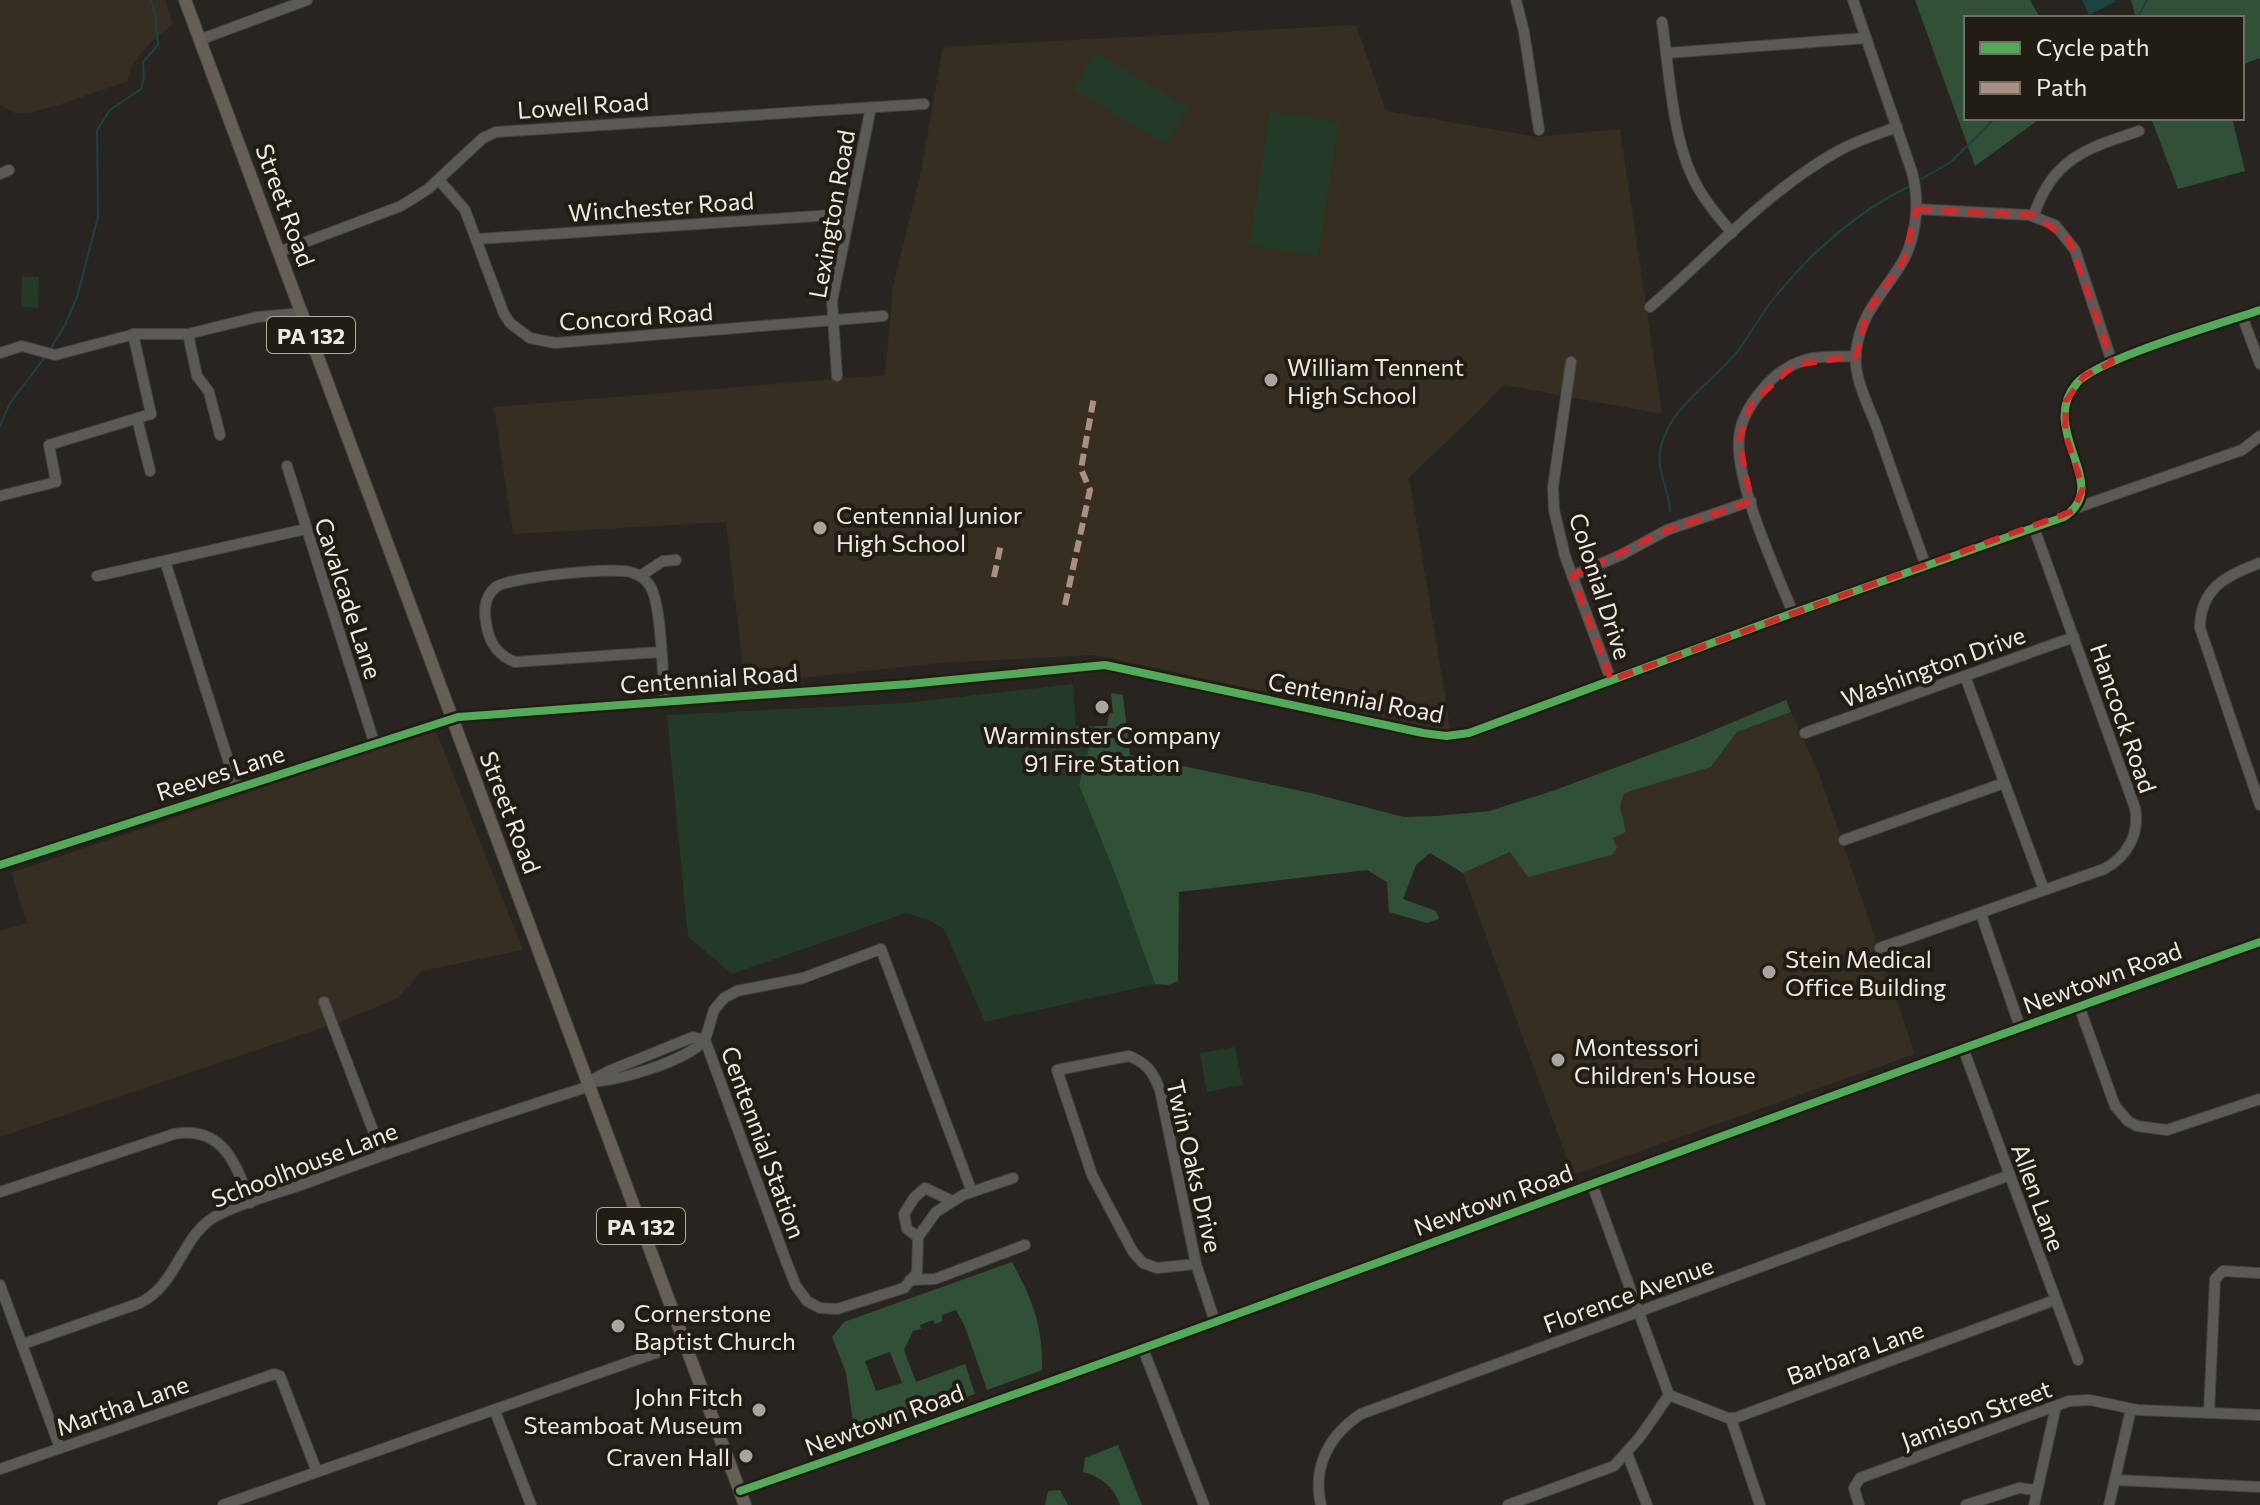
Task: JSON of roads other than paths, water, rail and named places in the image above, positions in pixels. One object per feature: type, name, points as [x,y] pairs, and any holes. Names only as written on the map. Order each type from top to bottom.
[{"type":"main road","name":"Street Road","points":[[185,0],[745,1505]]},
{"type":"street","points":[[199,40],[307,0]]},
{"type":"street","points":[[1516,0],[1539,130]]},
{"type":"street","points":[[1853,0],[1914,180],[1916,209],[1904,260],[1867,312],[1858,337],[1856,356],[1863,391],[1926,566]]},
{"type":"street","points":[[1662,22],[1681,145],[1688,168],[1704,197],[1732,233]]},
{"type":"street","points":[[1667,53],[1866,38]]},
{"type":"street","name":"Lowell Road","points":[[279,252],[401,206],[439,180],[483,138],[496,132],[924,104]]},
{"type":"street","name":"Lexington Road","points":[[837,376],[832,301],[871,107]]},
{"type":"street","points":[[1650,307],[1810,168],[1850,145],[1897,127]]},
{"type":"street","points":[[2034,215],[2048,185],[2074,157],[2096,145],[2139,131]]},
{"type":"street","name":"Concord Road","points":[[439,180],[465,210],[504,314],[517,330],[541,341],[555,343],[883,316]]},
{"type":"street","points":[[1916,209],[2034,215],[2055,225],[2075,250],[2112,362]]},
{"type":"street","name":"Winchester Road","points":[[477,239],[802,217],[848,217]]},
{"type":"street","points":[[2076,508],[2083,488],[2065,433],[2063,412],[2066,401],[2084,376],[2112,362],[2260,310]]},
{"type":"street","points":[[0,353],[22,346],[55,355],[133,334],[188,334],[257,317],[303,313]]},
{"type":"street","points":[[2242,316],[2260,364]]},
{"type":"street","points":[[0,496],[56,482],[49,445],[151,414],[133,334]]},
{"type":"street","points":[[188,334],[197,376],[209,392],[220,435]]},
{"type":"street","points":[[1793,613],[1751,501],[1740,465],[1739,440],[1744,420],[1757,396],[1778,374],[1812,358],[1856,356]]},
{"type":"street","name":"Colonial Drive","points":[[1571,362],[1553,502],[1558,533],[1572,576],[1611,680]]},
{"type":"street","points":[[137,418],[150,471]]},
{"type":"street","name":"Centennial Road","points":[[453,718],[909,684],[1105,665],[1423,733],[1446,736],[1469,733],[2064,517],[2076,508],[2242,450],[2260,436]]},
{"type":"street","name":"Cavalcade Lane","points":[[287,466],[374,742]]},
{"type":"street","points":[[1572,576],[1621,555],[1667,530],[1751,501]]},
{"type":"street","name":"Hancock Road","points":[[1880,948],[2114,864],[2129,847],[2136,822],[2135,808],[2034,528]]},
{"type":"street","points":[[97,576],[306,529]]},
{"type":"street","points":[[640,576],[663,561],[676,560]]},
{"type":"street","points":[[165,561],[237,788]]},
{"type":"street","points":[[2260,563],[2229,574],[2215,586],[2205,600],[2200,628],[2260,805]]},
{"type":"street","points":[[660,652],[515,662],[493,645],[484,616],[490,593],[508,581],[621,570],[640,576],[651,587],[654,596],[660,652],[665,701]]},
{"type":"street","name":"Washington Drive","points":[[1805,733],[2074,637]]},
{"type":"street","points":[[1965,676],[2044,890]]},
{"type":"street","name":"Reeves Lane","points":[[0,865],[453,718]]},
{"type":"street","points":[[1844,840],[2004,783]]},
{"type":"street","points":[[1981,914],[2020,1027]]},
{"type":"street","name":"Newtown Road","points":[[740,1491],[1143,1349],[2260,942]]},
{"type":"street","name":"Centennial Station","points":[[910,1280],[904,1288],[837,1309],[820,1308],[807,1301],[796,1286],[705,1040],[714,1010],[724,998],[737,991],[803,978],[881,949],[972,1192]]},
{"type":"street","points":[[324,1002],[382,1154]]},
{"type":"street","points":[[2079,1006],[2115,1106],[2137,1126],[2167,1130],[2260,1099]]},
{"type":"street","name":"Schoolhouse Lane","points":[[23,1344],[149,1298],[162,1288],[200,1229],[219,1214],[382,1154],[589,1084],[609,1071],[693,1037],[705,1040]]},
{"type":"street","name":"Allen Lane","points":[[1963,1048],[2078,1360]]},
{"type":"street","name":"Twin Oaks Drive","points":[[1196,1264],[1157,1268],[1143,1263],[1133,1252],[1092,1175],[1057,1070],[1120,1055],[1140,1060],[1148,1066],[1160,1090],[1196,1264],[1215,1322]]},
{"type":"street","points":[[0,1192],[174,1134],[191,1133],[213,1140],[230,1154],[250,1203]]},
{"type":"street","name":"Florence Avenue","points":[[1321,1505],[1318,1484],[1327,1449],[1342,1429],[1361,1414],[2010,1175]]},
{"type":"street","points":[[910,1280],[917,1273],[918,1237],[936,1212],[972,1192],[1013,1178]]},
{"type":"street","points":[[1592,1184],[1669,1395],[1731,1419],[1760,1505]]},
{"type":"street","points":[[918,1237],[907,1229],[904,1214],[914,1198],[925,1188],[952,1201]]},
{"type":"street","points":[[910,1280],[935,1279],[1025,1245]]},
{"type":"street","points":[[2209,1413],[2215,1279],[2223,1271],[2260,1273]]},
{"type":"street","points":[[0,1285],[60,1448]]},
{"type":"street","name":"Barbara Lane","points":[[1731,1419],[2055,1300]]},
{"type":"street","points":[[223,1505],[684,1343]]},
{"type":"street","points":[[1143,1349],[1204,1505]]},
{"type":"street","name":"Martha Lane","points":[[0,1469],[274,1374],[280,1376],[317,1472]]},
{"type":"street","points":[[1508,1505],[1526,1502],[1619,1462],[1669,1395]]},
{"type":"street","name":"Jamison Street","points":[[1859,1505],[1854,1485],[1860,1478],[2078,1400],[2131,1409],[2260,1415]]},
{"type":"street","points":[[2034,1505],[2056,1406]]},
{"type":"street","points":[[2109,1505],[2131,1409]]},
{"type":"street","points":[[495,1411],[531,1505]]},
{"type":"street","points":[[1627,1453],[1647,1505]]},
{"type":"street","points":[[2115,1480],[2260,1487]]},
{"type":"street","points":[[1966,1505],[2019,1488],[2037,1490]]},
{"type":"water","points":[[2082,0],[2114,0],[2115,2],[2089,15]]},
{"type":"waterway","points":[[51,348],[77,297],[98,217],[97,130],[110,110],[141,89],[143,62],[158,45],[151,0]]},
{"type":"waterway","points":[[2138,16],[2147,0]]},
{"type":"waterway","points":[[1921,179],[1951,162],[1993,120]]},
{"type":"waterway","points":[[1670,511],[1660,455],[1666,432],[1674,419],[1737,352],[1771,302],[1817,251],[1870,209],[1910,186]]},
{"type":"waterway","points":[[0,426],[10,403],[45,357]]},
{"type":"place","name":"William Tennent High School","points":[[1271,380]]},
{"type":"place","name":"Centennial Junior High School","points":[[820,528]]},
{"type":"place","name":"Warminster Company 91 Fire Station","points":[[1102,707]]},
{"type":"place","name":"Stein Medical Office Building","points":[[1769,972]]},
{"type":"place","name":"Montessori Children's House","points":[[1558,1060]]},
{"type":"place","name":"Cornerstone Baptist Church","points":[[618,1326]]},
{"type":"place","name":"John Fitch Steamboat Museum","points":[[759,1410]]},
{"type":"place","name":"Craven Hall","points":[[746,1456]]}]
